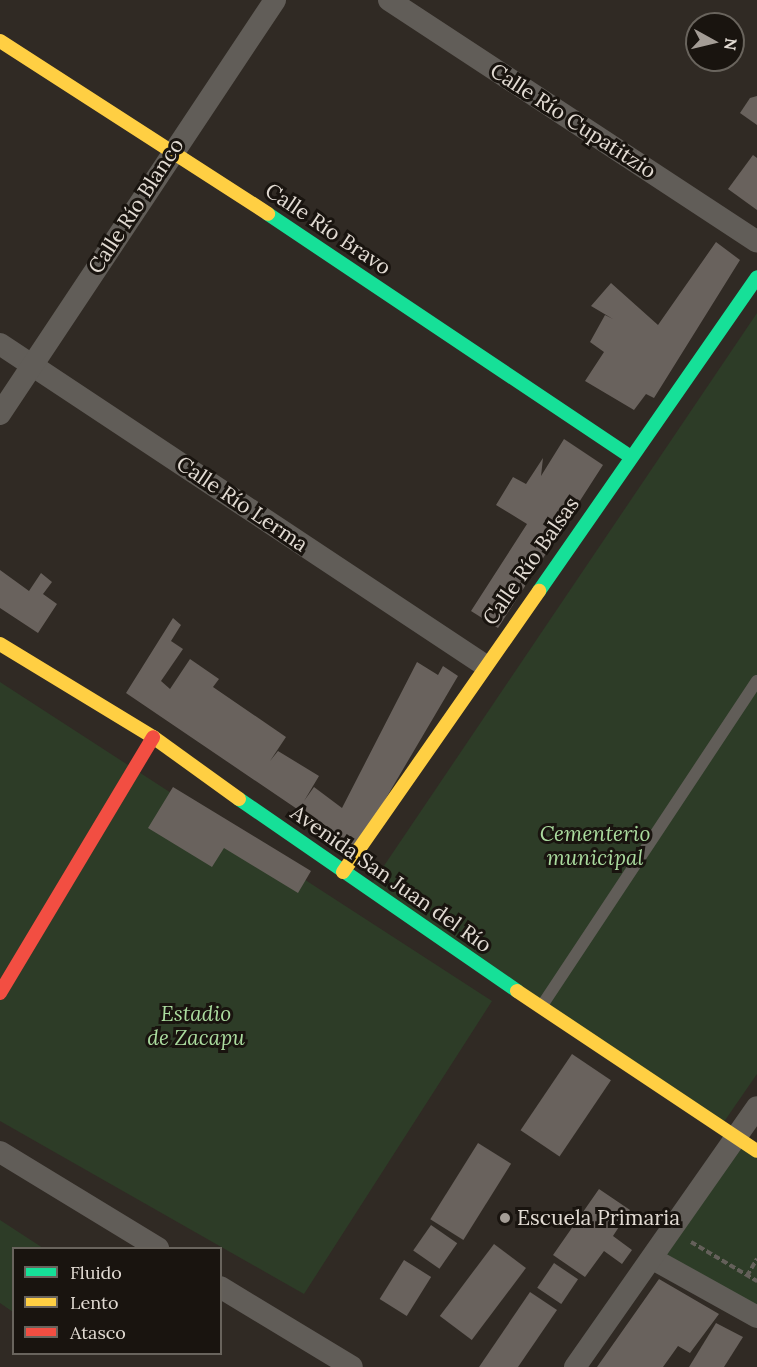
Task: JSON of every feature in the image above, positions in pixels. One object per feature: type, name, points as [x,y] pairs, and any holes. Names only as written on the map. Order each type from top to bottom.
[{"type":"street","name":"Calle Río Blanco","points":[[0,414],[34,366],[171,149],[275,0]]},
{"type":"street","name":"Calle Río Cupatitzio","points":[[389,0],[757,242]]},
{"type":"street","name":"Calle Río Bravo","points":[[0,41],[171,149],[630,456]]},
{"type":"street","name":"Calle Río Balsas","points":[[343,872],[483,664],[757,276]]},
{"type":"street","name":"Calle Río Lerma","points":[[0,344],[483,664]]},
{"type":"street","name":"Avenida San Juan del Río","points":[[0,644],[153,737],[540,1008],[757,1151]]},
{"type":"street","points":[[0,993],[153,737]]},
{"type":"street","points":[[575,1367],[757,1107]]},
{"type":"street","points":[[0,1152],[156,1247]]},
{"type":"street","points":[[653,1258],[757,1317]]},
{"type":"street","points":[[222,1288],[352,1367]]},
{"type":"lane","points":[[540,1008],[757,681]]},
{"type":"path","points":[[697,1234],[691,1243],[757,1281]]},
{"type":"path","points":[[747,1276],[757,1259]]},
{"type":"green space","name":"Cementerio municipal","points":[[757,313],[757,1074],[719,1129],[367,891]]},
{"type":"green space","name":"Estadio de Zacapu","points":[[0,682],[492,1001],[304,1294],[0,1121]]},
{"type":"green space","points":[[735,1138],[757,1151],[757,1317],[653,1259]]},
{"type":"green space","points":[[0,1220],[41,1247],[12,1247],[12,1311],[0,1303]]},
{"type":"building","points":[[757,96],[757,125],[740,113],[750,98]]},
{"type":"building","points":[[753,155],[757,158],[757,210],[728,189]]},
{"type":"building","points":[[716,242],[740,260],[654,398],[646,394],[634,410],[585,381],[604,352],[590,342],[605,315],[613,319],[591,306],[611,283],[658,325]]},
{"type":"building","points":[[564,439],[603,465],[498,628],[471,611],[527,524],[496,505],[513,477],[526,484],[543,458],[541,476]]},
{"type":"building","points":[[0,570],[29,591],[41,573],[52,582],[43,594],[57,604],[38,633],[0,608]]},
{"type":"building","points":[[173,618],[181,625],[171,641],[183,649],[161,681],[170,689],[190,659],[219,679],[213,687],[286,737],[270,761],[278,751],[319,776],[304,801],[314,787],[342,808],[417,662],[438,675],[443,666],[458,676],[356,849],[126,693]]},
{"type":"building","points":[[173,787],[311,871],[298,893],[224,848],[212,867],[148,828]]},
{"type":"building","points":[[572,1054],[611,1080],[560,1157],[521,1130]]},
{"type":"building","points":[[478,1143],[511,1164],[463,1240],[430,1219]]},
{"type":"building","points":[[599,1189],[630,1210],[613,1236],[632,1250],[622,1264],[604,1251],[585,1277],[553,1255]]},
{"type":"building","points":[[431,1225],[457,1243],[439,1269],[413,1250]]},
{"type":"building","points":[[494,1244],[526,1268],[472,1340],[440,1316]]},
{"type":"building","points":[[404,1260],[431,1277],[407,1316],[380,1299]]},
{"type":"building","points":[[554,1263],[578,1279],[561,1304],[537,1288]]},
{"type":"building","points":[[659,1279],[719,1314],[690,1353],[678,1346],[663,1367],[597,1367]]},
{"type":"building","points":[[530,1292],[557,1310],[518,1367],[479,1367]]},
{"type":"building","points":[[716,1323],[743,1337],[724,1367],[689,1367]]},
{"type":"traffic: fast","points":[[268,214],[630,456]]},
{"type":"traffic: fast","points":[[539,591],[757,277]]},
{"type":"traffic: fast","points":[[239,799],[517,991]]},
{"type":"traffic: slow","points":[[0,41],[268,214]]},
{"type":"traffic: slow","points":[[343,872],[539,591]]},
{"type":"traffic: slow","points":[[0,644],[153,737],[239,799]]},
{"type":"traffic: slow","points":[[517,991],[757,1151]]},
{"type":"traffic: jam","points":[[0,993],[153,737]]},
{"type":"place","name":"Escuela Primaria","points":[[505,1218]]}]
